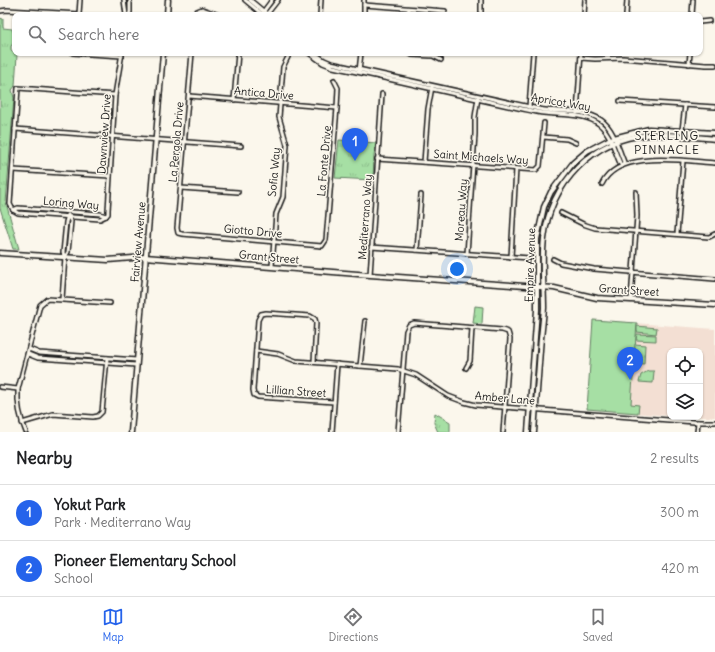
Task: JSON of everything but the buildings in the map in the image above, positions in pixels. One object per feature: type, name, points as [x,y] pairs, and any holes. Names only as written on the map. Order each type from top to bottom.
[{"type":"street","points":[[79,12],[80,0]]},
{"type":"street","points":[[124,0],[126,12]]},
{"type":"street","points":[[130,0],[130,12]]},
{"type":"street","points":[[166,12],[168,0]]},
{"type":"street","points":[[245,0],[261,12]]},
{"type":"street","points":[[250,0],[262,12]]},
{"type":"street","points":[[265,12],[272,0]]},
{"type":"street","points":[[266,12],[278,0]]},
{"type":"street","points":[[320,12],[321,0]]},
{"type":"street","points":[[364,0],[364,12]]},
{"type":"street","points":[[481,0],[481,12]]},
{"type":"street","points":[[584,12],[585,0]]},
{"type":"street","points":[[626,12],[627,0]]},
{"type":"street","points":[[692,12],[693,0]]},
{"type":"street","points":[[364,6],[445,11]]},
{"type":"street","points":[[198,12],[202,9],[210,12]]},
{"type":"street","points":[[0,11],[43,12]]},
{"type":"street","points":[[703,22],[709,21]]},
{"type":"street","name":"Dawnview Drive","points":[[106,216],[108,214],[115,95],[122,56]]},
{"type":"street","name":"Fairview Avenue","points":[[131,432],[163,56]]},
{"type":"street","name":"La Pergola Drive","points":[[178,233],[177,228],[192,56]]},
{"type":"street","points":[[234,100],[238,56]]},
{"type":"street","name":"Apricot Way","points":[[313,56],[328,66],[360,71]]},
{"type":"street","name":"Apricot Way","points":[[318,56],[331,63],[360,71],[432,87],[529,108],[589,115],[608,126],[614,143],[624,162],[622,166]]},
{"type":"street","points":[[360,71],[361,56]]},
{"type":"street","points":[[434,56],[441,60]]},
{"type":"street","points":[[529,108],[533,56]]},
{"type":"street","points":[[689,64],[690,56]]},
{"type":"street","name":"Sofia Way","points":[[272,266],[276,214],[283,197],[287,145],[279,117],[284,67],[288,57]]},
{"type":"street","points":[[577,114],[581,58],[623,58],[715,65]]},
{"type":"street","name":"La Fonte Drive","points":[[324,244],[326,240],[337,108],[338,88],[334,80]]},
{"type":"street","points":[[424,162],[428,109],[432,87]]},
{"type":"street","points":[[13,210],[10,204],[18,88],[115,95]]},
{"type":"street","name":"Mediterrano Way","points":[[370,275],[382,94]]},
{"type":"street","name":"Antica Drive","points":[[188,96],[337,108]]},
{"type":"street","name":"Moreau Way","points":[[467,254],[475,116],[478,97]]},
{"type":"street","points":[[620,101],[715,107]]},
{"type":"street","points":[[682,130],[685,105]]},
{"type":"street","name":"Saint Michaels Way","points":[[377,159],[536,170],[540,166],[544,123]]},
{"type":"street","points":[[15,129],[241,146]]},
{"type":"street","name":"Empire Avenue","points":[[528,432],[537,310],[537,239],[544,207],[551,192],[573,163],[587,151],[612,138],[649,129],[715,133]]},
{"type":"street","name":"Empire Avenue","points":[[534,432],[544,309],[544,239],[550,208],[557,194],[577,167],[594,153],[628,138],[650,135],[715,138]]},
{"type":"street","points":[[543,137],[567,139],[576,143]]},
{"type":"street","points":[[602,184],[609,174],[622,166],[654,159],[715,163]]},
{"type":"street","points":[[677,234],[683,161]]},
{"type":"street","points":[[510,257],[516,169]]},
{"type":"street","points":[[12,170],[110,176]]},
{"type":"street","points":[[181,188],[238,192]]},
{"type":"street","points":[[631,299],[637,216],[636,192]]},
{"type":"street","points":[[417,250],[421,195]]},
{"type":"street","name":"Loring Way","points":[[13,210],[18,208],[68,211],[100,214],[106,216]]},
{"type":"street","name":"Loring Way","points":[[13,210],[18,213],[100,219],[106,216]]},
{"type":"street","points":[[62,299],[65,257],[68,252],[71,221],[68,216],[68,211]]},
{"type":"street","points":[[561,213],[595,228],[709,237],[715,234]]},
{"type":"street","name":"Giotto Drive","points":[[178,233],[274,241],[318,247],[324,244]]},
{"type":"street","points":[[372,247],[530,258]]},
{"type":"street","name":"Grant Street","points":[[0,253],[108,260],[145,257],[272,266],[561,289],[597,298],[715,305]]},
{"type":"street","points":[[553,259],[561,263],[594,269],[715,279]]},
{"type":"street","points":[[26,432],[22,424],[17,400],[18,389],[40,305],[47,299],[110,303]]},
{"type":"street","points":[[256,351],[258,320],[261,314],[266,313],[310,316],[315,319],[316,323],[314,362]]},
{"type":"street","points":[[360,366],[363,327],[365,321]]},
{"type":"street","points":[[398,432],[406,331],[409,325],[414,323],[502,330],[508,332],[510,339],[503,432]]},
{"type":"street","points":[[466,368],[470,361],[472,328]]},
{"type":"street","points":[[29,349],[53,354],[137,360]]},
{"type":"street","name":"Amber Lane","points":[[256,351],[274,353],[296,361],[403,370],[416,375],[448,396],[476,405],[698,422],[715,422]]},
{"type":"street","name":"Lillian Street","points":[[256,351],[253,390],[254,395],[258,397],[334,402]]},
{"type":"street","points":[[28,354],[45,358],[136,365]]},
{"type":"street","points":[[22,424],[53,414],[93,417],[98,416],[102,412],[107,358]]},
{"type":"street","points":[[332,432],[337,364]]},
{"type":"street","points":[[0,387],[18,389]]},
{"type":"street","points":[[697,432],[698,422]]},
{"type":"shaded area","points":[[593,320],[715,329],[715,417],[703,417],[703,348],[667,348],[667,416],[587,409]]},
{"type":"green space","points":[[0,18],[3,19],[3,28],[12,29],[11,51],[12,56],[17,56],[15,86],[12,90],[14,98],[6,203],[19,249],[13,249],[0,208]]},
{"type":"green space","points":[[339,140],[376,143],[373,180],[335,178]]},
{"type":"green space","points":[[475,306],[483,307],[482,324],[473,323]]},
{"type":"green space","points":[[593,320],[637,323],[631,404],[639,405],[638,413],[587,409]]},
{"type":"green space","points":[[637,326],[657,328],[656,334],[637,332]]},
{"type":"green space","points":[[637,334],[656,335],[656,341],[636,340]]},
{"type":"green space","points":[[635,344],[645,345],[644,364],[634,363]]},
{"type":"green space","points":[[648,371],[654,371],[653,383],[639,382],[641,375]]},
{"type":"green space","points":[[435,413],[450,422],[450,432],[438,432],[434,423]]},
{"type":"place","name":"Yokut Park","points":[[355,161]]},
{"type":"place","name":"Pioneer Elementary School","points":[[630,380]]},
{"type":"district","name":"STERLING PINNACLE","points":[[667,143]]}]
